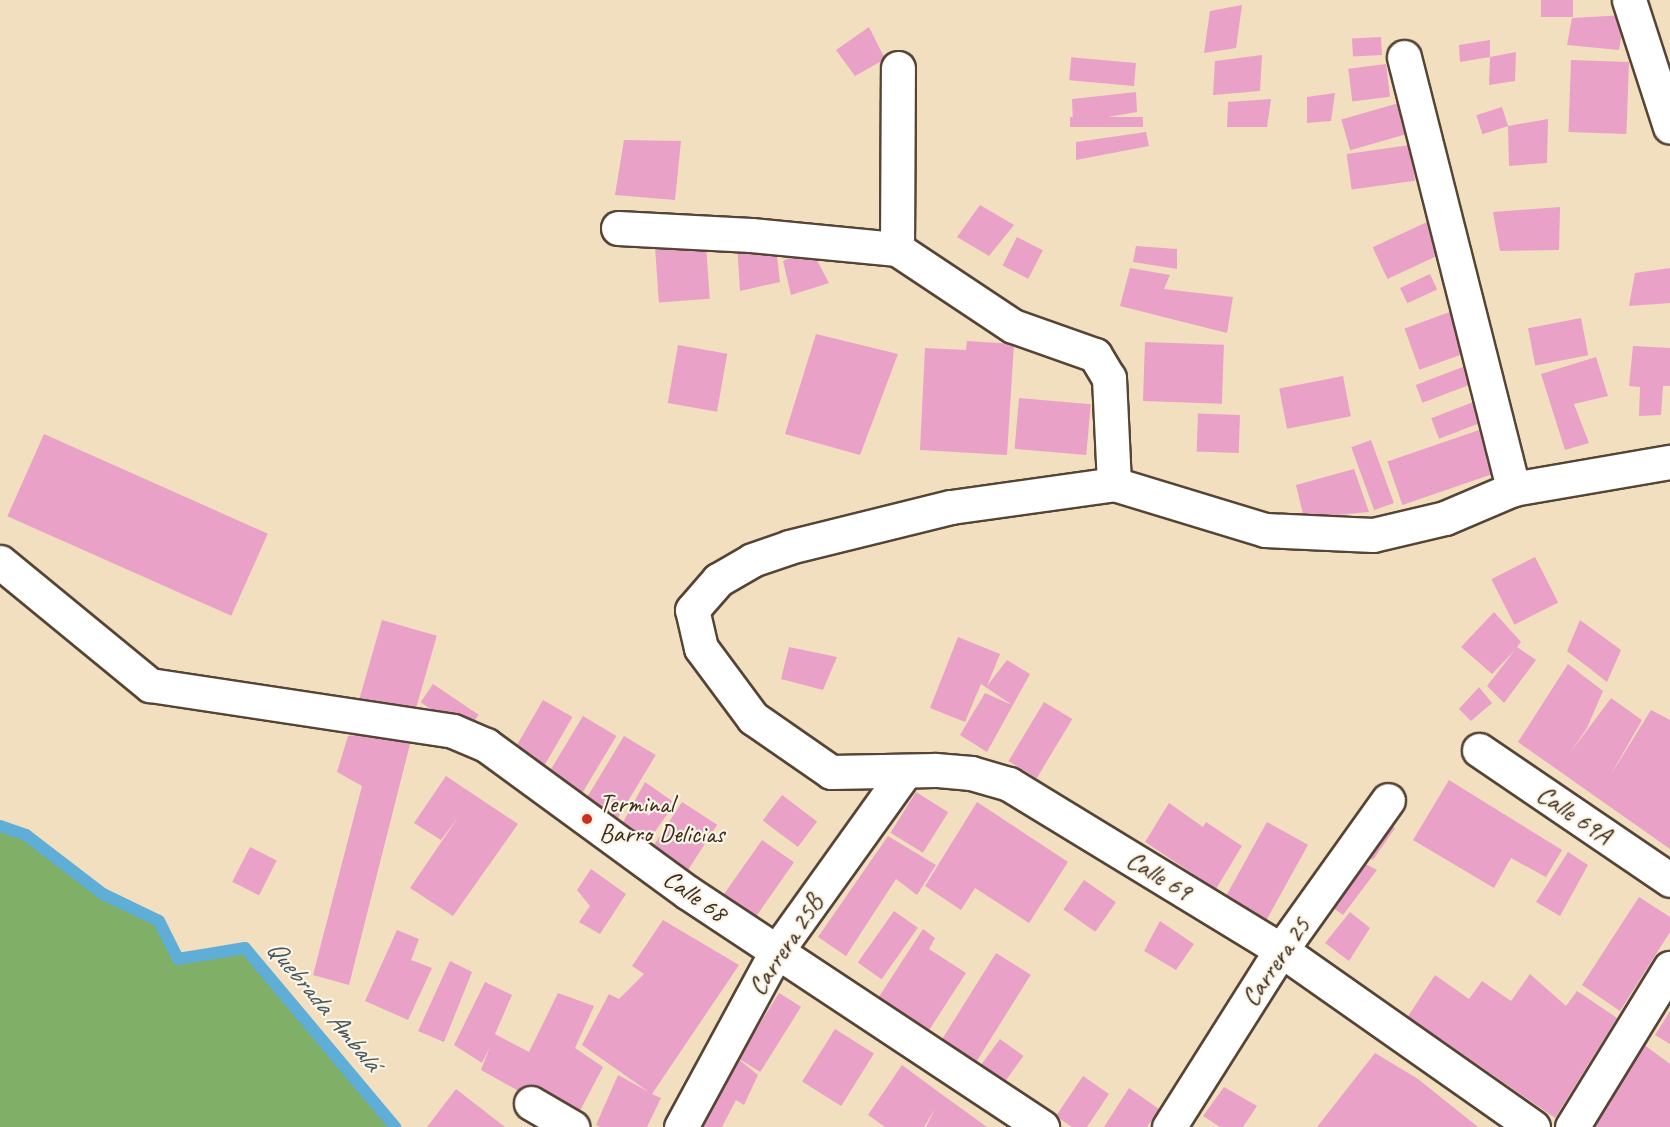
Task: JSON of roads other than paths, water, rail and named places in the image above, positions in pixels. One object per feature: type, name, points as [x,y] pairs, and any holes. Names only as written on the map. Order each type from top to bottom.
[{"type":"street","points":[[1629,0],[1670,127]]},
{"type":"street","points":[[1404,57],[1513,489]]},
{"type":"street","points":[[897,249],[898,68]]},
{"type":"street","points":[[618,228],[752,235],[897,249],[1012,326],[1095,355],[1109,378],[1114,484],[1266,530],[1373,535],[1445,518],[1513,489],[1670,462]]},
{"type":"street","name":"Calle 69","points":[[1114,484],[951,507],[789,547],[752,560],[718,580],[692,610],[700,648],[753,718],[831,772],[971,773],[1009,784],[1281,950],[1533,1127]]},
{"type":"street","name":"Calle 68","points":[[0,562],[150,685],[453,731],[486,745],[776,952],[1042,1127]]},
{"type":"street","name":"Calle 69A","points":[[1479,750],[1670,880]]},
{"type":"street","name":"Carrera 25B","points":[[681,1127],[776,952],[906,772]]},
{"type":"street","name":"Carrera 25","points":[[1170,1127],[1281,950],[1388,800]]},
{"type":"street","points":[[1572,1127],[1670,968]]},
{"type":"street","points":[[531,1103],[573,1127]]},
{"type":"waterway","name":"Quebrada Ambalá","points":[[0,826],[26,835],[103,894],[159,921],[178,959],[245,948],[395,1127]]},
{"type":"place","name":"Terminal Barro Delicias","points":[[587,819]]}]
